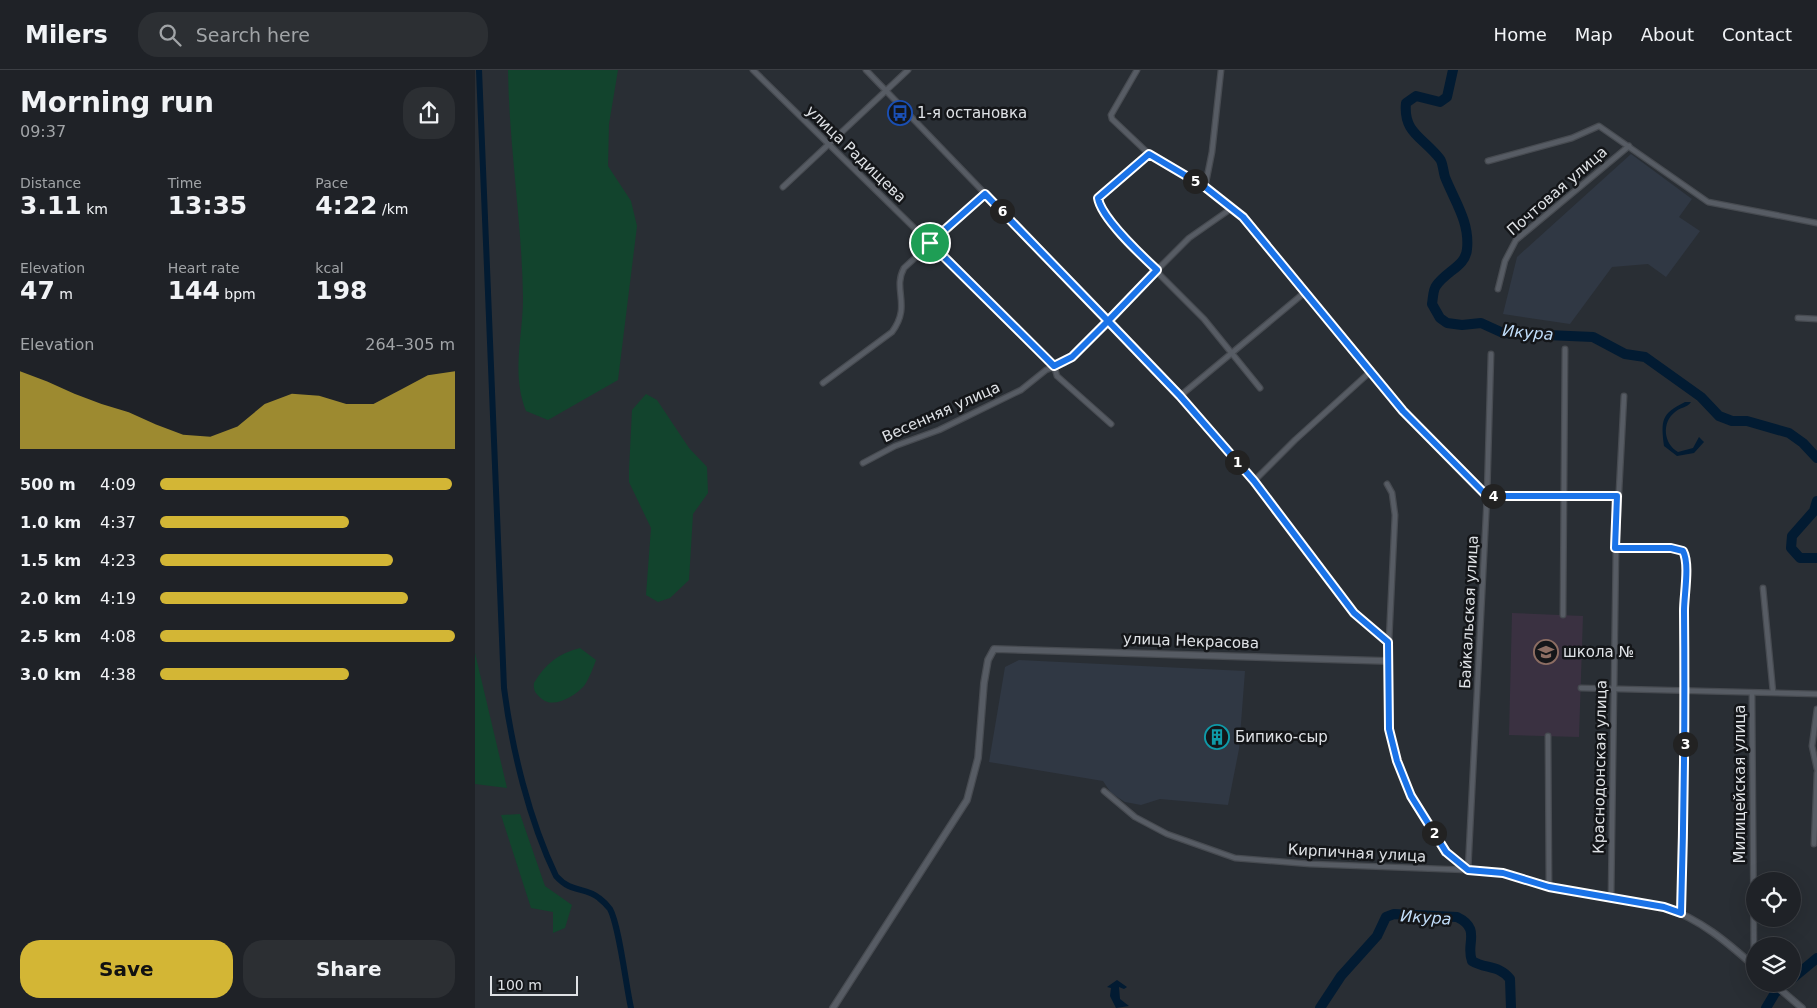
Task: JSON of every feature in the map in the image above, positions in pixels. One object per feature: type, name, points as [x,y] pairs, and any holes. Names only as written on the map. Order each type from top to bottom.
[{"type":"street","name":"улица Радищева","points":[[753,70],[1054,366],[1057,376],[1111,424]]},
{"type":"street","points":[[866,70],[1180,396],[1254,481],[1354,613],[1388,642]]},
{"type":"street","points":[[783,187],[805,169],[828,144],[909,70]]},
{"type":"street","points":[[1137,70],[1111,115],[1112,119],[1149,154],[1205,187],[1243,217],[1304,294],[1403,411],[1487,496],[1617,496]]},
{"type":"street","points":[[1205,187],[1212,152],[1221,70]]},
{"type":"street","points":[[1488,161],[1572,138],[1599,126],[1708,202],[1817,223]]},
{"type":"street","name":"Почтовая улица","points":[[1498,289],[1505,261],[1516,240],[1629,146]]},
{"type":"street","points":[[1149,154],[1098,198],[1102,208],[1127,242],[1204,319],[1261,388]]},
{"type":"street","points":[[823,383],[892,332],[898,323],[903,309],[901,273],[904,268],[985,194]]},
{"type":"street","name":"Весенняя улица","points":[[863,463],[895,446],[939,430],[1021,390],[1054,366],[1072,357],[1189,238],[1232,208]]},
{"type":"street","points":[[1180,396],[1304,294]]},
{"type":"street","points":[[1798,318],[1817,319]]},
{"type":"street","points":[[1563,615],[1565,349]]},
{"type":"street","name":"Байкальская улица","points":[[1468,870],[1487,496],[1491,354]]},
{"type":"street","points":[[1254,481],[1295,440],[1371,372]]},
{"type":"street","name":"Краснодонская улица","points":[[1611,899],[1615,548],[1625,396]]},
{"type":"street","points":[[1387,484],[1392,493],[1395,515],[1388,642],[1389,729],[1397,761],[1411,796],[1446,852],[1468,870]]},
{"type":"street","points":[[1615,548],[1671,548],[1683,551],[1686,558],[1684,595],[1685,800],[1681,913]]},
{"type":"street","points":[[1763,588],[1773,692]]},
{"type":"street","name":"улица Некрасова","points":[[833,1008],[967,800],[978,758],[984,683],[988,660],[994,649],[1388,661]]},
{"type":"street","points":[[1581,688],[1614,691],[1685,690],[1817,694]]},
{"type":"street","name":"Милицейская улица","points":[[1752,693],[1754,937]]},
{"type":"street","points":[[1814,844],[1817,771],[1812,746],[1817,709]]},
{"type":"street","points":[[1548,736],[1549,887]]},
{"type":"street","name":"Кирпичная улица","points":[[1104,791],[1143,822],[1192,844],[1235,858],[1310,864],[1503,873],[1549,887],[1664,907],[1681,913],[1704,925],[1746,959]]},
{"type":"street","points":[[1783,992],[1802,1008]]},
{"type":"shaded area","points":[[1631,154],[1692,199],[1679,217],[1700,231],[1666,277],[1648,264],[1612,267],[1570,324],[1503,314],[1517,257]]},
{"type":"shaded area","name":"школа №","points":[[1512,613],[1583,616],[1579,737],[1509,735]]},
{"type":"shaded area","points":[[1019,660],[1245,671],[1239,749],[1228,805],[1160,799],[1141,805],[1125,802],[1111,793],[1103,781],[989,762],[1005,667]]},
{"type":"green space","points":[[508,70],[618,70],[609,124],[608,166],[631,201],[637,226],[618,380],[548,420],[526,411],[519,383],[518,369],[523,298]]},
{"type":"green space","points":[[646,394],[657,400],[689,448],[707,467],[708,493],[693,514],[689,580],[670,598],[658,602],[646,595],[651,528],[629,482],[632,410]]},
{"type":"green space","points":[[580,648],[596,660],[584,686],[575,694],[558,702],[552,703],[542,699],[534,688],[534,683],[538,676],[559,656]]},
{"type":"green space","points":[[475,653],[507,788],[475,784]]},
{"type":"green space","points":[[520,814],[545,886],[572,905],[565,928],[553,933],[553,912],[531,908],[501,815]]},
{"type":"water","points":[[1685,402],[1691,402],[1675,412],[1668,422],[1666,427],[1667,439],[1678,452],[1693,448],[1699,437],[1704,442],[1694,453],[1677,456],[1664,446],[1663,424],[1664,419],[1671,410]]},
{"type":"water","points":[[1117,980],[1127,987],[1124,989],[1119,987],[1120,999],[1129,1006],[1116,1008],[1110,996],[1111,988],[1107,987]]},
{"type":"waterway","points":[[479,70],[504,688],[507,711],[523,784],[546,854],[556,876],[562,882],[573,888],[594,894],[610,909],[619,942],[631,1008]]},
{"type":"waterway","name":"Икура","points":[[1453,70],[1447,97],[1440,102],[1416,96],[1406,103],[1406,113],[1411,128],[1441,161],[1445,177],[1461,212],[1466,230],[1466,255],[1440,281],[1434,290],[1432,304],[1440,318],[1447,323],[1462,325],[1481,323],[1503,333],[1593,337],[1625,354],[1645,357],[1701,397],[1719,416],[1732,421],[1747,421],[1789,433],[1803,443],[1817,458]]},
{"type":"waterway","name":"Икура","points":[[1817,501],[1814,511],[1792,536],[1791,548],[1800,558],[1817,558]]},
{"type":"waterway","name":"Икура","points":[[1320,1008],[1341,976],[1377,936],[1386,917],[1394,914],[1457,917],[1465,922],[1471,932],[1470,955],[1472,961],[1502,971],[1510,979],[1511,1008]]},
{"type":"waterway","name":"Икура","points":[[1801,971],[1817,958]]},
{"type":"waterway","name":"Икура","points":[[1766,1008],[1776,992]]},
{"type":"place","name":"1-я остановка","points":[[900,113]]},
{"type":"place","name":"школа №","points":[[1546,652]]},
{"type":"place","name":"Бипико-сыр","points":[[1217,737]]},
{"type":"route","points":[[930,243],[985,194],[1108,321],[1157,270],[1127,242],[1102,208],[1098,198],[1149,154],[1205,187],[1243,217],[1304,294],[1403,411],[1487,496],[1617,496],[1615,548],[1671,548],[1683,551],[1686,558],[1684,595],[1685,800],[1681,913],[1664,907],[1549,887],[1503,873],[1468,870],[1446,852],[1411,796],[1397,761],[1389,729],[1388,642],[1354,613],[1254,481],[1180,396],[1108,321],[1072,357],[1064,363],[1054,366],[930,243]]}]
